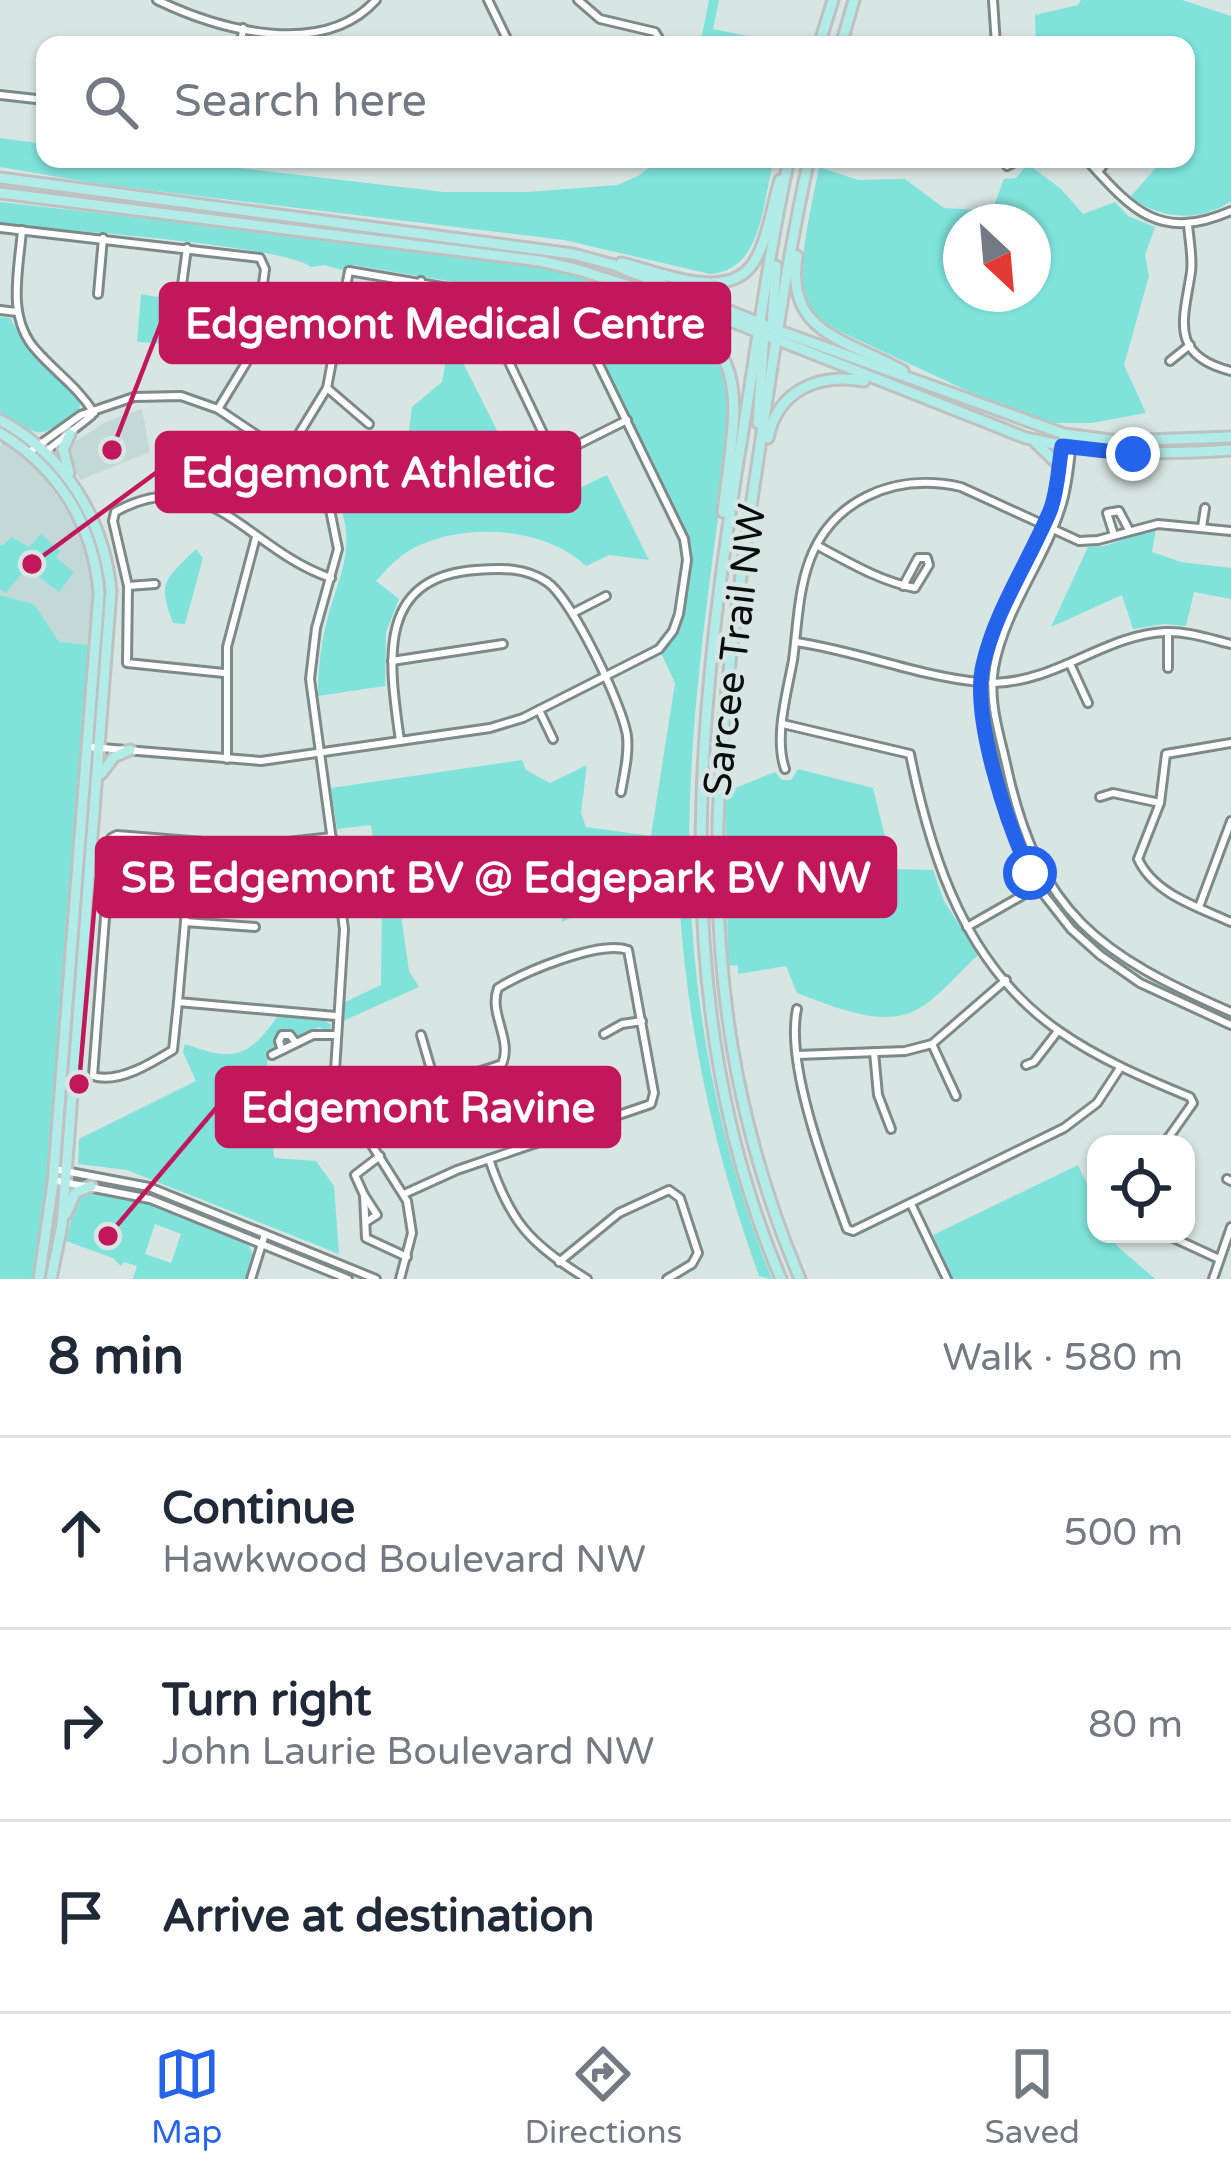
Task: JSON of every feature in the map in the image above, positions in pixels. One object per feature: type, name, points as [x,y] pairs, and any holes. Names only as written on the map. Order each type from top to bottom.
[{"type":"main road","points":[[822,36],[833,0]]},
{"type":"main road","points":[[844,36],[854,0]]},
{"type":"main road","points":[[2,178],[540,248],[694,281],[733,280],[756,259],[786,168]]},
{"type":"main road","points":[[768,331],[774,249],[788,168]]},
{"type":"main road","points":[[807,168],[794,285],[800,307],[828,333],[929,385]]},
{"type":"main road","name":"Sarcee Trail NW","points":[[781,1279],[729,1117],[703,958],[701,770],[722,553],[807,168]]},
{"type":"main road","points":[[0,195],[540,261],[598,275],[929,385],[1067,441],[1133,454],[1231,450]]},
{"type":"main road","points":[[601,261],[905,393],[1026,438],[1048,451],[1058,464]]},
{"type":"main road","points":[[598,275],[694,323],[726,361],[736,405],[722,553]]},
{"type":"main road","name":"Sarcee Trail NW","points":[[768,331],[756,442],[759,459],[721,729],[717,919],[732,1048],[749,1129],[776,1221],[800,1279]]},
{"type":"main road","points":[[745,548],[752,534],[769,429],[788,398],[818,381],[842,378],[905,393]]},
{"type":"main road","points":[[0,420],[42,448],[73,484]]},
{"type":"main road","points":[[0,434],[33,457],[77,511],[95,563],[99,619],[98,778],[59,1175],[39,1279]]},
{"type":"main road","points":[[62,1225],[59,1175],[111,591],[100,538],[73,484],[63,449],[70,434]]},
{"type":"main road","points":[[1026,438],[1175,442],[1231,437]]},
{"type":"main road","points":[[98,778],[114,757],[130,750]]},
{"type":"main road","points":[[51,1279],[62,1225],[75,1193],[91,1186]]},
{"type":"street","points":[[157,0],[201,20],[317,33],[348,23],[376,0]]},
{"type":"street","points":[[488,0],[506,36]]},
{"type":"street","points":[[578,0],[600,19],[657,36]]},
{"type":"street","points":[[993,0],[995,36]]},
{"type":"street","points":[[242,36],[243,28]]},
{"type":"street","points":[[0,95],[36,99]]},
{"type":"street","points":[[1094,168],[1137,212],[1162,221],[1188,224],[1231,211]]},
{"type":"street","points":[[1098,172],[1101,168]]},
{"type":"street","points":[[1188,224],[1191,265],[1182,328],[1190,345],[1209,364],[1231,371]]},
{"type":"street","points":[[0,228],[257,256],[265,265],[254,350],[218,409]]},
{"type":"street","points":[[22,230],[17,311],[30,343],[94,413]]},
{"type":"street","points":[[98,294],[103,237]]},
{"type":"street","points":[[179,307],[187,248]]},
{"type":"street","points":[[95,747],[261,761],[507,724],[644,659],[665,642],[680,614],[686,571],[683,539],[586,338],[571,317],[545,302],[348,272],[327,388],[286,455]]},
{"type":"street","points":[[409,353],[421,281]]},
{"type":"street","points":[[496,294],[496,335],[552,452],[563,452],[627,420]]},
{"type":"street","points":[[0,310],[17,311]]},
{"type":"street","points":[[1170,361],[1190,345]]},
{"type":"street","points":[[327,388],[369,424]]},
{"type":"street","points":[[42,448],[119,401],[155,394],[181,396],[218,409],[286,455],[320,487],[334,517],[338,549],[311,660],[310,694],[344,929],[337,1078],[404,1194],[412,1226],[400,1279]]},
{"type":"street","points":[[33,457],[81,415],[94,413]]},
{"type":"street","points":[[1067,441],[1058,464],[1052,507],[988,646],[980,682],[982,711],[1007,820],[1038,886],[1071,929],[1140,983],[1231,1024]]},
{"type":"street","points":[[1067,441],[1064,495],[998,651],[993,683],[994,711],[1017,816],[1047,881],[1079,922],[1106,946],[1169,985],[1231,1012]]},
{"type":"street","points":[[785,770],[783,724],[807,566],[833,520],[859,499],[893,485],[919,482],[961,487],[1078,541],[1158,524],[1231,531]]},
{"type":"street","points":[[224,673],[127,663],[128,586],[112,518],[118,509],[165,494],[188,495],[298,565],[331,578]]},
{"type":"street","points":[[1202,527],[1205,508]]},
{"type":"street","points":[[1114,536],[1107,513],[1119,511],[1129,529]]},
{"type":"street","points":[[227,759],[224,673],[231,619],[256,537]]},
{"type":"street","points":[[818,546],[877,578],[903,586],[915,588],[929,566],[927,558],[918,558],[903,586]]},
{"type":"street","points":[[400,742],[391,676],[395,631],[404,606],[423,584],[446,573],[501,568],[532,574],[553,586],[573,613],[622,714],[627,735],[621,791]]},
{"type":"street","points":[[128,586],[155,584]]},
{"type":"street","points":[[573,613],[605,596]]},
{"type":"street","points":[[796,642],[843,649],[938,676],[993,683],[1033,679],[1119,644],[1168,632],[1231,644]]},
{"type":"street","points":[[1168,632],[1168,668]]},
{"type":"street","points":[[392,661],[503,644]]},
{"type":"street","points":[[1071,666],[1088,703]]},
{"type":"street","points":[[538,710],[553,739]]},
{"type":"street","points":[[783,724],[910,754],[938,867],[968,928],[1031,1009],[1058,1030],[1120,1068],[1190,1097],[1193,1102],[1170,1135]]},
{"type":"street","points":[[1231,743],[1166,754],[1160,803],[1138,859],[1141,868],[1174,897],[1231,922]]},
{"type":"street","points":[[1100,797],[1113,793],[1160,803]]},
{"type":"street","points":[[1199,907],[1231,821]]},
{"type":"street","points":[[192,841],[171,1052],[101,1080],[93,1076],[111,838],[117,835],[267,845],[332,837]]},
{"type":"street","points":[[968,928],[1047,881]]},
{"type":"street","points":[[185,922],[255,927]]},
{"type":"street","points":[[337,1078],[294,1094],[296,1134],[306,1139],[326,1136],[392,1101],[505,1061],[494,992],[555,963],[625,948],[630,954],[654,1093],[651,1104],[489,1159],[404,1194]]},
{"type":"street","points":[[797,1055],[932,1044],[1006,980]]},
{"type":"street","points":[[1164,994],[1169,985]]},
{"type":"street","points":[[178,1002],[337,1016]]},
{"type":"street","points":[[797,1010],[793,1027],[797,1055],[814,1126],[847,1228],[854,1232],[1064,1129],[1097,1103],[1120,1068]]},
{"type":"street","points":[[604,1034],[622,1024],[642,1021]]},
{"type":"street","points":[[1026,1065],[1034,1062],[1058,1030]]},
{"type":"street","points":[[282,1050],[279,1040],[284,1034],[296,1043]]},
{"type":"street","points":[[272,1055],[318,1034],[337,1035]]},
{"type":"street","points":[[422,1035],[436,1084]]},
{"type":"street","points":[[932,1044],[956,1096]]},
{"type":"street","points":[[874,1052],[878,1095],[891,1130]]},
{"type":"street","points":[[380,1156],[356,1174],[364,1195],[368,1241],[407,1257]]},
{"type":"street","points":[[489,1159],[512,1216],[536,1245],[586,1279]]},
{"type":"street","points":[[59,1175],[164,1204],[348,1279]]},
{"type":"street","points":[[59,1175],[149,1187],[376,1279]]},
{"type":"street","points":[[559,1262],[619,1213],[669,1190],[680,1198],[698,1255],[667,1279]]},
{"type":"street","points":[[911,1205],[945,1278]]},
{"type":"street","points":[[1213,1279],[1231,1227]]},
{"type":"street","points":[[251,1279],[265,1234]]},
{"type":"street","points":[[1184,1243],[1217,1258]]},
{"type":"shaded area","points":[[709,0],[719,0],[713,29],[748,36],[702,36]]},
{"type":"shaded area","points":[[1081,0],[1182,0],[1231,16],[1231,201],[1206,213],[1180,216],[1154,210],[1130,197],[1156,168],[1195,168],[1195,36],[1036,36],[1035,15],[1078,5]]},
{"type":"shaded area","points":[[0,138],[36,143],[36,168],[239,168],[444,192],[617,185],[648,168],[772,168],[750,247],[741,261],[710,274],[564,240],[99,184],[0,167]]},
{"type":"shaded area","points":[[822,168],[858,180],[905,179],[943,207],[943,312],[1051,312],[1051,204],[995,204],[1004,179],[1033,168],[1083,214],[1115,202],[1128,216],[1155,227],[1145,255],[1149,276],[1124,365],[1146,413],[1091,423],[1053,423],[970,392],[837,330],[806,301],[804,250]]},
{"type":"shaded area","points":[[0,202],[483,256],[539,267],[620,291],[671,314],[696,329],[725,365],[732,409],[696,709],[690,889],[698,989],[714,1087],[739,1184],[772,1279],[759,1276],[716,1136],[696,1042],[679,897],[670,890],[643,883],[562,922],[561,895],[526,848],[453,837],[394,866],[409,971],[419,987],[343,1021],[345,1002],[381,985],[382,898],[371,825],[337,829],[331,788],[522,760],[526,770],[550,783],[587,765],[581,813],[586,827],[651,836],[675,683],[661,653],[684,615],[690,544],[584,325],[564,306],[542,297],[354,265],[342,270],[311,267],[214,245],[0,224]]},
{"type":"shaded area","points":[[141,294],[168,299],[167,308],[177,317],[181,345],[137,342]]},
{"type":"shaded area","points":[[0,317],[10,318],[80,404],[79,411],[47,431],[33,431],[0,413]]},
{"type":"shaded area","points":[[450,337],[528,492],[557,496],[607,475],[649,560],[609,555],[586,566],[548,543],[502,532],[432,540],[402,556],[376,581],[399,599],[386,632],[385,686],[318,696],[323,637],[346,549],[337,500],[407,447],[412,407],[442,382]]},
{"type":"shaded area","points":[[142,409],[150,452],[80,480],[65,448],[106,422]]},
{"type":"shaded area","points":[[3,441],[43,475],[75,524],[91,576],[92,645],[59,642],[34,604],[0,595]]},
{"type":"shaded area","points":[[1156,529],[1152,552],[1181,562],[1231,568],[1231,599],[1194,592],[1186,626],[1133,629],[1122,595],[1051,627],[1088,547]]},
{"type":"shaded area","points":[[41,534],[60,551],[56,558],[74,572],[59,592],[31,571],[24,571],[6,593],[0,589],[0,544],[11,537],[29,547]]},
{"type":"shaded area","points":[[196,549],[203,558],[185,624],[173,623],[165,598],[167,582]]},
{"type":"shaded area","points":[[0,595],[34,604],[59,642],[92,645],[34,1279],[0,1279]]},
{"type":"shaded area","points":[[798,769],[873,788],[893,869],[933,870],[944,901],[978,955],[914,1011],[869,1016],[797,993],[786,966],[738,974],[738,965],[728,966],[725,792],[775,772],[782,780],[791,780]]},
{"type":"shaded area","points":[[278,1016],[322,1019],[331,1025],[329,1032],[319,1027],[297,1038],[282,1033],[267,1063],[274,1158],[316,1161],[334,1186],[339,1254],[127,1170],[78,1164],[79,1139],[196,1081],[183,1052],[185,1044],[216,1053],[239,1052],[258,1041]]},
{"type":"shaded area","points":[[1078,1165],[1087,1184],[1087,1243],[1116,1243],[1155,1279],[953,1279],[933,1235]]},
{"type":"shaded area","points":[[91,1191],[155,1204],[247,1242],[253,1254],[245,1279],[133,1279],[137,1266],[124,1262],[121,1266],[113,1258],[66,1241],[77,1197]],"holes":[[[155,1224],[181,1234],[171,1263],[145,1254]]]},
{"type":"place","name":"Edgemont Medical Centre","points":[[112,450]]},
{"type":"place","name":"Edgemont Athletic","points":[[32,564]]},
{"type":"place","name":"SB Edgemont BV @ Edgepark BV NW","points":[[79,1084]]},
{"type":"place","name":"Edgemont Ravine","points":[[108,1236]]},
{"type":"route","points":[[1030,873],[999,788],[982,711],[982,667],[1052,507],[1062,446],[1133,454]]}]
